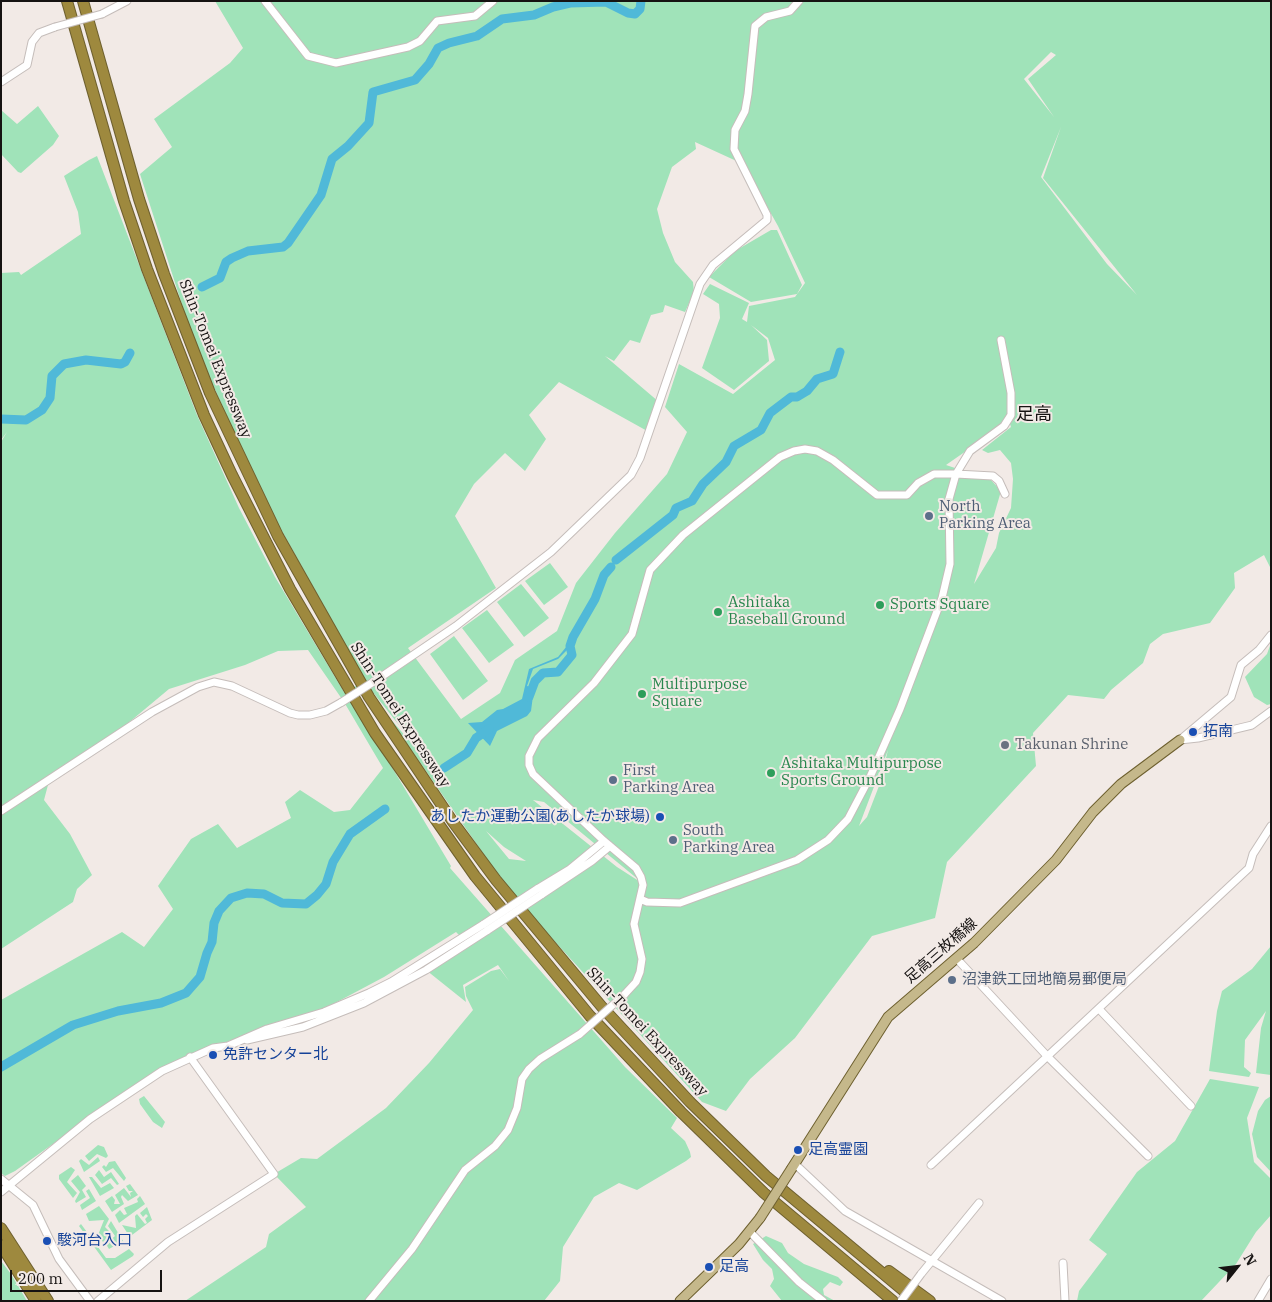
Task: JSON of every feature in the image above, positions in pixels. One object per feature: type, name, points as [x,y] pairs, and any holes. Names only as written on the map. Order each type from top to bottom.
[{"type":"highway","name":"Shin-Tomei Expressway","points":[[67,1],[118,184],[164,316],[204,415],[290,589],[375,733],[475,876],[550,970],[635,1064],[764,1193],[893,1301]]},
{"type":"highway","name":"Shin-Tomei Expressway","points":[[83,1],[120,140],[164,274],[224,424],[278,536],[369,697],[453,822],[523,915],[602,1007],[690,1102],[766,1176],[916,1301]]},
{"type":"highway","points":[[766,1176],[882,1267],[930,1301]]},
{"type":"highway","points":[[1,1228],[48,1301]]},
{"type":"highway","points":[[1,1245],[36,1301]]},
{"type":"main road","name":"足高三枚橋線","points":[[680,1301],[750,1232],[881,1025],[903,1002],[957,959],[1056,860],[1093,812],[1120,784],[1180,740]]},
{"type":"street","points":[[1,82],[27,65],[32,42],[39,33],[55,26],[102,14],[127,1]]},
{"type":"street","points":[[265,1],[308,56],[336,63],[408,47],[420,41],[437,21],[474,16],[493,1]]},
{"type":"street","points":[[1,811],[152,712],[198,687],[214,682],[232,686],[290,713],[310,715],[326,711],[378,679],[456,626],[551,552],[631,475],[640,458],[690,307],[700,284],[713,265],[767,220],[767,215],[734,149],[735,130],[745,111],[755,26],[766,17],[790,11],[799,1]]},
{"type":"street","points":[[640,899],[647,902],[680,903],[797,860],[828,840],[848,819],[870,777],[900,709],[921,659],[942,598],[950,564],[949,499],[956,474],[970,452],[1004,426],[1011,415],[1011,393],[1001,340]]},
{"type":"street","points":[[369,1301],[412,1249],[465,1170],[494,1146],[508,1130],[517,1108],[522,1079],[529,1069],[540,1059],[580,1034],[624,995],[636,982],[640,972],[642,959],[634,924],[643,886],[636,868],[533,774],[529,765],[529,756],[538,738],[594,683],[632,634],[650,570],[672,545],[780,457],[794,450],[817,451],[833,460],[876,494],[907,495],[918,484],[934,474],[956,474],[993,476],[999,481],[1005,494]]},
{"type":"street","points":[[1180,740],[1231,697],[1241,665],[1259,650],[1271,635]]},
{"type":"street","points":[[1180,740],[1198,738],[1252,724],[1271,711]]},
{"type":"street","points":[[931,1165],[1249,868],[1253,854],[1271,826]]},
{"type":"street","points":[[1,1192],[90,1120],[162,1071],[213,1048],[244,1040],[267,1029],[327,1011],[376,989],[486,927],[607,843]]},
{"type":"street","points":[[957,959],[1048,1057],[1148,1156]]},
{"type":"street","points":[[1099,1009],[1191,1106]]},
{"type":"street","points":[[98,1301],[168,1242],[274,1174],[190,1057]]},
{"type":"street","points":[[793,1166],[845,1211],[1002,1301]]},
{"type":"street","points":[[1,1179],[33,1205],[59,1259],[90,1301]]},
{"type":"street","points":[[900,1301],[979,1203]]},
{"type":"street","points":[[750,1232],[799,1282],[823,1301]]},
{"type":"street","points":[[1063,1262],[1065,1301]]},
{"type":"street","points":[[1258,1301],[1271,1279]]},
{"type":"green space","points":[[215,1],[1271,1],[1271,569],[1264,555],[1234,573],[1235,588],[1210,623],[1163,634],[1150,644],[1143,663],[1111,690],[1104,699],[1068,695],[1033,733],[1036,766],[947,862],[935,918],[872,936],[795,1038],[750,1079],[726,1111],[702,1102],[512,895],[387,715],[429,763],[368,686],[350,697],[451,866],[450,868],[625,1067],[677,1118],[671,1128],[685,1141],[690,1152],[691,1157],[686,1161],[637,1190],[619,1183],[594,1197],[563,1247],[560,1281],[544,1301],[185,1301],[266,1247],[269,1234],[306,1207],[274,1174],[301,1158],[317,1159],[386,1108],[429,1063],[473,1010],[466,996],[465,987],[491,971],[500,969],[509,981],[498,965],[463,985],[466,1002],[426,970],[462,938],[456,932],[384,977],[322,1010],[227,1042],[170,1067],[78,1126],[15,1171],[5,1176],[1,1173],[1,1000],[122,932],[144,947],[173,909],[158,886],[191,839],[218,824],[237,848],[291,818],[285,802],[300,790],[334,812],[350,810],[383,768],[344,702],[308,650],[278,651],[245,665],[169,689],[97,749],[48,785],[44,800],[70,834],[92,875],[77,889],[73,902],[1,949],[1,442],[7,432],[1,440],[1,273],[19,272],[21,275],[81,234],[78,212],[64,176],[89,160],[97,156],[197,415],[239,508],[275,577],[344,692],[364,682],[363,676],[269,508],[196,348],[140,174],[172,147],[154,119],[230,63],[243,48]],"holes":[[[1051,52],[1056,55],[1028,79],[1054,117],[1024,79]],[[1061,127],[1043,178],[1137,295],[1107,264],[1041,177]],[[695,142],[743,164],[778,226],[805,283],[795,297],[749,306],[747,322],[742,319],[749,303],[710,284],[703,294],[719,304],[720,318],[702,368],[734,390],[769,361],[767,340],[751,325],[768,338],[775,360],[733,394],[679,364],[665,407],[687,432],[667,474],[615,533],[576,583],[557,631],[515,660],[500,693],[461,719],[408,648],[496,588],[455,516],[474,484],[505,453],[525,471],[546,439],[529,415],[559,382],[649,432],[659,402],[605,356],[614,361],[630,340],[640,343],[651,315],[663,312],[665,305],[685,312],[694,292],[693,282],[675,262],[663,233],[657,209],[672,167],[696,149]],[[1009,421],[1011,427],[982,450],[988,453],[1000,450],[1011,463],[1013,479],[1011,508],[999,533],[996,548],[974,584],[1001,491],[991,480],[946,465]],[[888,750],[879,786],[867,817],[859,826]],[[533,800],[544,802],[645,885],[617,867]],[[486,831],[504,847],[526,861],[509,859]]]},
{"type":"green space","points":[[38,106],[59,136],[53,145],[21,173],[1,154],[1,110],[17,124]]},
{"type":"green space","points":[[771,230],[777,230],[802,285],[797,294],[751,302],[709,277],[735,251]]},
{"type":"green space","points":[[550,563],[568,587],[544,605],[525,581]]},
{"type":"green space","points":[[521,584],[549,618],[524,637],[497,602]]},
{"type":"green space","points":[[487,610],[514,645],[489,663],[462,628]]},
{"type":"green space","points":[[454,636],[488,681],[463,700],[430,654]]},
{"type":"green space","points":[[1271,643],[1271,704],[1267,705],[1254,697],[1245,677],[1267,654]]},
{"type":"green space","points":[[1271,946],[1271,1075],[1256,1073],[1261,1028],[1266,1011],[1245,1040],[1244,1067],[1251,1073],[1249,1077],[1209,1071],[1217,1011],[1222,991],[1252,969]]},
{"type":"green space","points":[[1210,1079],[1259,1087],[1247,1118],[1254,1162],[1271,1179],[1271,1215],[1256,1232],[1236,1264],[1201,1301],[1077,1301],[1079,1291],[1107,1254],[1089,1240],[1137,1172],[1175,1141]]},
{"type":"green space","points":[[144,1096],[165,1122],[162,1128],[153,1122],[140,1104],[139,1099]]},
{"type":"green space","points":[[1271,1096],[1271,1172],[1257,1157],[1252,1134],[1258,1111],[1265,1100]]},
{"type":"green space","points":[[98,1145],[104,1147],[108,1156],[106,1158],[97,1154],[89,1161],[85,1156]]},
{"type":"green space","points":[[98,1157],[100,1161],[84,1172],[79,1161],[81,1159],[89,1165]]},
{"type":"green space","points":[[115,1161],[126,1178],[124,1181],[113,1168],[106,1172],[102,1167],[104,1165],[106,1167],[109,1162]]},
{"type":"green space","points":[[71,1167],[75,1170],[67,1182],[77,1193],[73,1198],[59,1179],[59,1175]]},
{"type":"green space","points":[[99,1170],[104,1177],[111,1172],[119,1184],[117,1185],[111,1178],[102,1184],[95,1175]]},
{"type":"green space","points":[[78,1175],[86,1186],[82,1190],[86,1197],[76,1203],[75,1201],[80,1192],[71,1181]]},
{"type":"green space","points":[[89,1177],[92,1177],[101,1188],[110,1183],[114,1188],[100,1196]]},
{"type":"green space","points":[[130,1184],[138,1195],[128,1201],[122,1195],[124,1204],[112,1212],[105,1201],[112,1196],[115,1200],[114,1204],[120,1204],[115,1195],[124,1188],[131,1197],[130,1193],[133,1191],[129,1191],[126,1186]]},
{"type":"green space","points":[[89,1189],[96,1201],[82,1210],[80,1205],[90,1198],[86,1191]]},
{"type":"green space","points":[[140,1196],[145,1204],[119,1223],[115,1215],[120,1210],[124,1215],[127,1214],[124,1208],[138,1202],[137,1199]]},
{"type":"green space","points":[[99,1206],[109,1219],[105,1227],[112,1234],[103,1242],[98,1235],[104,1220],[89,1221],[86,1214]]},
{"type":"green space","points":[[147,1207],[152,1220],[132,1235],[128,1234],[122,1225],[136,1228],[135,1216],[137,1214],[145,1224],[147,1223],[145,1219],[148,1216],[146,1214],[143,1217],[140,1213]]},
{"type":"green space","points":[[111,1221],[123,1241],[109,1249],[106,1244],[115,1236],[108,1226]]},
{"type":"green space","points":[[81,1224],[106,1258],[115,1258],[129,1249],[134,1254],[133,1256],[111,1270],[79,1226]]},
{"type":"green space","points":[[766,1236],[782,1243],[788,1253],[804,1264],[838,1277],[843,1282],[840,1286],[830,1282],[823,1289],[824,1295],[835,1301],[782,1301],[770,1286],[774,1279],[772,1269],[763,1260],[753,1244]]},
{"type":"green space","points":[[1,1261],[11,1274],[27,1301],[1,1301]]},
{"type":"water","points":[[571,641],[571,646],[558,659],[533,669],[527,686],[534,688],[531,711],[527,716],[497,731],[490,746],[468,723],[482,722],[497,710],[503,709],[522,699],[529,669],[558,657]]},
{"type":"waterway","points":[[202,287],[220,278],[226,262],[232,258],[248,251],[283,247],[288,243],[321,195],[332,159],[348,146],[369,123],[373,92],[415,80],[429,64],[438,48],[449,43],[477,36],[502,19],[534,15],[553,7],[570,3],[606,2],[628,13],[635,14],[640,9],[641,1]]},
{"type":"waterway","points":[[616,560],[673,515],[676,508],[692,501],[703,484],[726,462],[734,446],[761,430],[770,413],[791,397],[797,397],[807,391],[817,379],[833,374],[840,352]]},
{"type":"waterway","points":[[1,419],[26,420],[42,410],[50,398],[52,376],[64,364],[86,360],[121,364],[125,362],[130,353]]},
{"type":"waterway","points":[[529,697],[535,681],[543,673],[558,672],[572,655],[570,646],[573,637],[595,599],[604,575],[611,567]]},
{"type":"waterway","points":[[444,768],[467,753],[476,738],[489,729]]},
{"type":"waterway","points":[[1,1067],[73,1025],[118,1011],[161,1003],[186,993],[200,977],[212,942],[214,923],[219,911],[231,898],[247,893],[264,894],[282,903],[306,904],[326,884],[333,862],[350,834],[385,809]]},
{"type":"place","name":"North Parking Area","points":[[929,516]]},
{"type":"place","name":"Sports Square","points":[[880,605]]},
{"type":"place","name":"Ashitaka Baseball Ground","points":[[718,612]]},
{"type":"place","name":"Multipurpose Square","points":[[642,694]]},
{"type":"place","name":"拓南","points":[[1193,732]]},
{"type":"place","name":"Takunan Shrine","points":[[1005,745]]},
{"type":"place","name":"Ashitaka Multipurpose Sports Ground","points":[[771,773]]},
{"type":"place","name":"First Parking Area","points":[[613,780]]},
{"type":"place","name":"あしたか運動公園(あしたか球場)","points":[[660,817]]},
{"type":"place","name":"South Parking Area","points":[[673,840]]},
{"type":"place","name":"沼津鉄工団地簡易郵便局","points":[[952,980]]},
{"type":"place","name":"免許センター北","points":[[213,1055]]},
{"type":"place","name":"足高霊園","points":[[798,1150]]},
{"type":"place","name":"駿河台入口","points":[[47,1241]]},
{"type":"place","name":"足高","points":[[709,1267]]},
{"type":"district","name":"足高","points":[[1034,415]]}]
